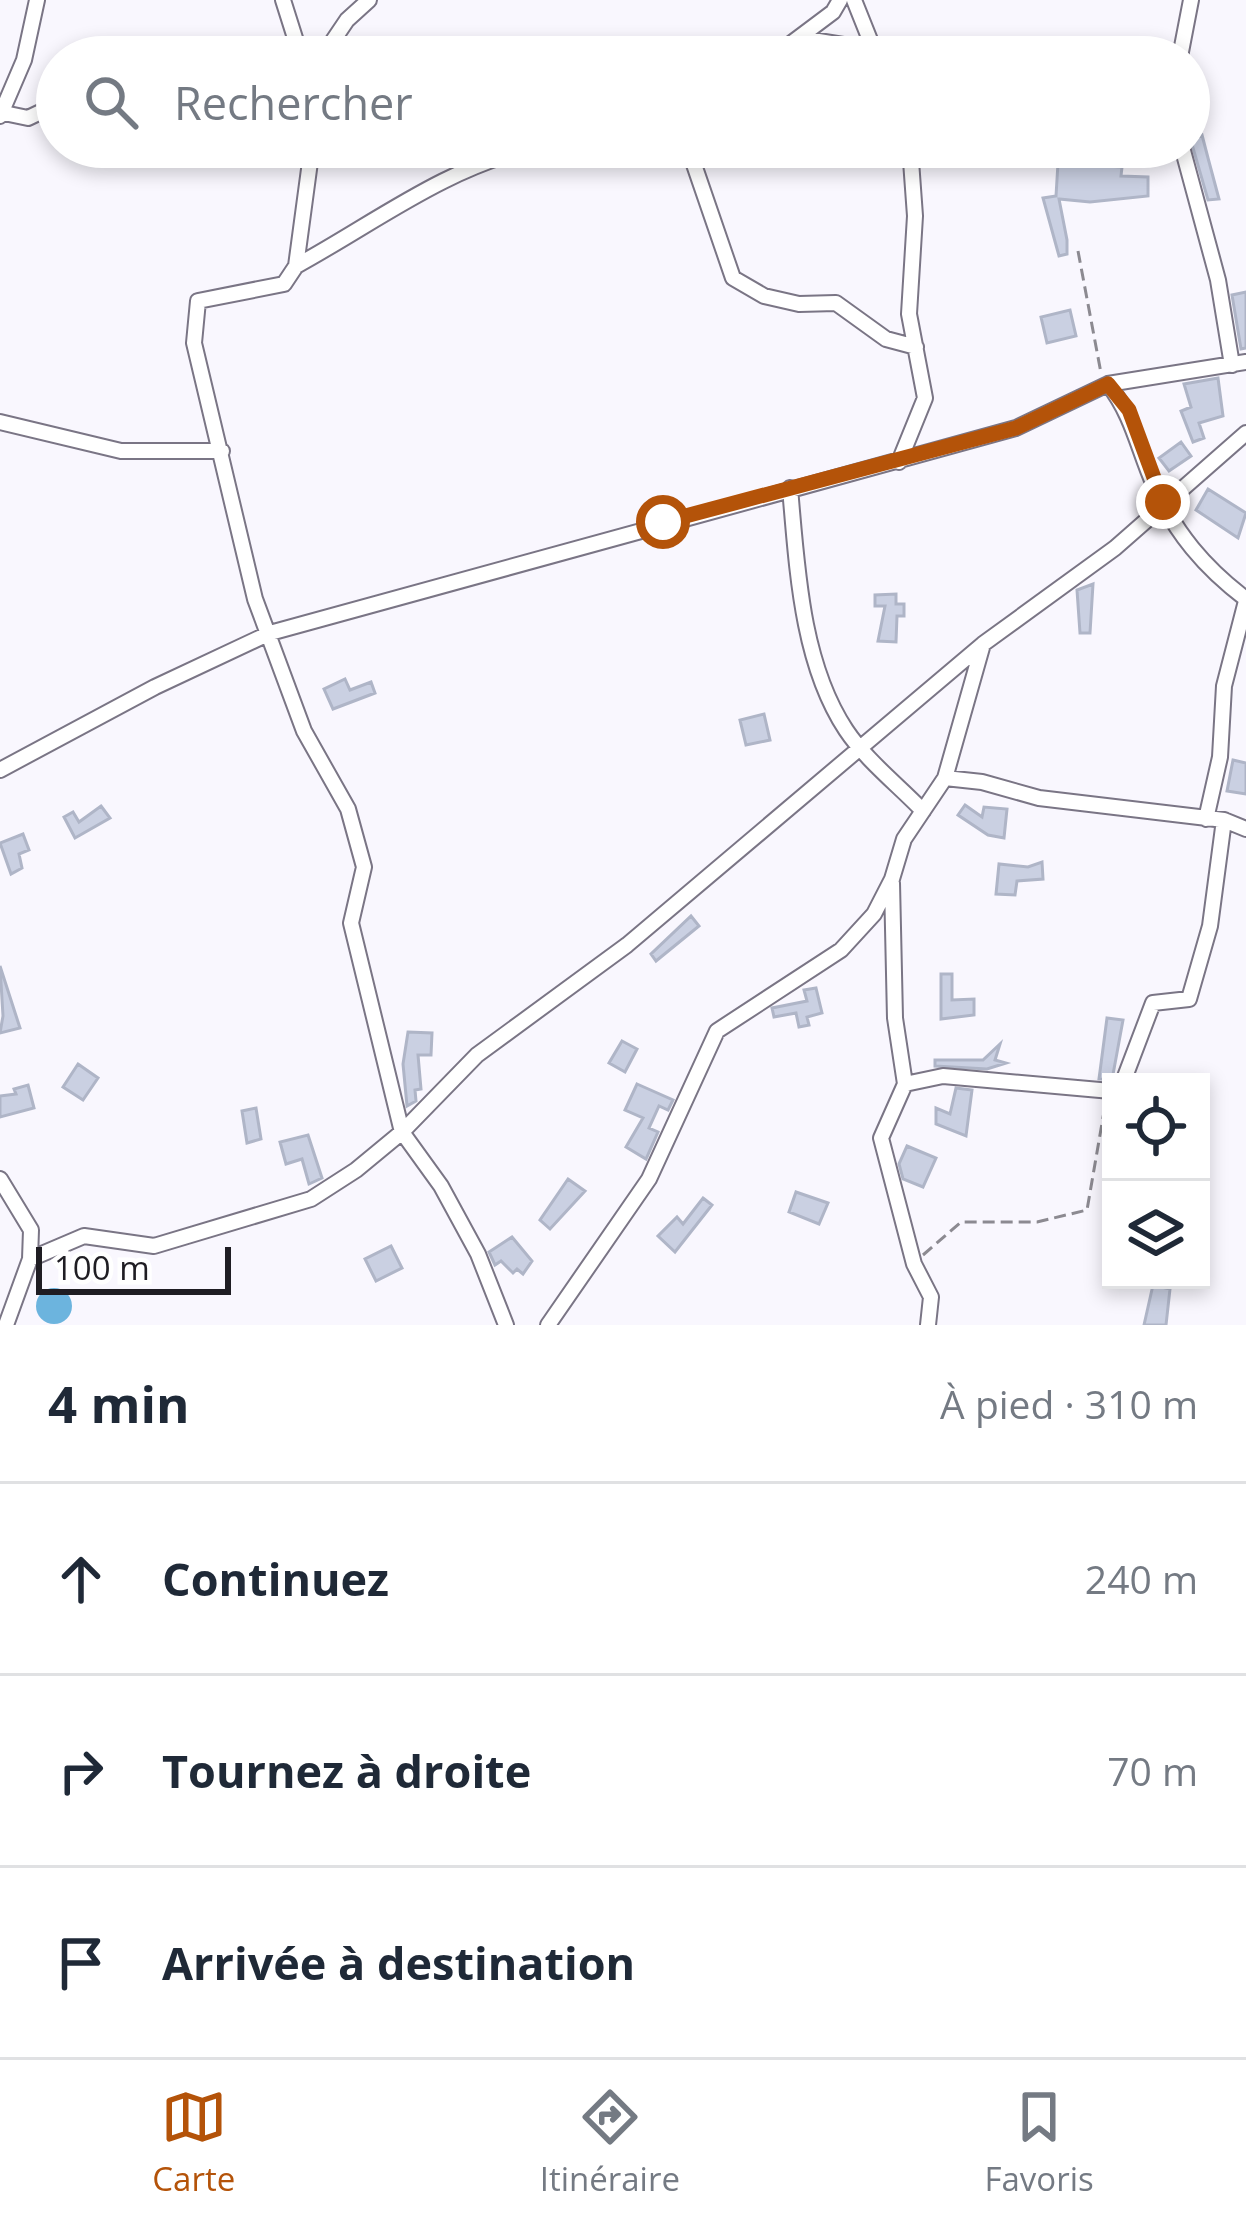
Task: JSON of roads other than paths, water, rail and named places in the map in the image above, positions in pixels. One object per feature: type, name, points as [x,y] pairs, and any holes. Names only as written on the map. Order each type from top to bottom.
[{"type":"street","points":[[36,114],[28,118],[2,115],[37,0]]},
{"type":"street","points":[[283,0],[294,36]]},
{"type":"street","points":[[336,36],[369,0]]},
{"type":"street","points":[[803,36],[833,12],[840,0]]},
{"type":"street","points":[[854,0],[868,36]]},
{"type":"street","points":[[1184,36],[1191,0]]},
{"type":"street","points":[[309,168],[296,266],[284,284],[198,301],[194,344],[255,599],[304,730],[348,808],[364,867],[351,923],[402,1132],[469,1237],[506,1325]]},
{"type":"street","points":[[296,266],[462,168]]},
{"type":"street","points":[[695,168],[733,278],[764,296],[800,304],[836,303],[886,339],[916,347]]},
{"type":"street","points":[[899,462],[925,398],[908,314],[915,216],[912,168]]},
{"type":"street","points":[[0,770],[155,687],[270,633],[1016,428],[1106,385],[1239,364],[1188,168]]},
{"type":"street","points":[[1106,385],[1129,410],[1163,502],[1203,567],[1246,600],[1224,686],[1220,757],[1206,819]]},
{"type":"street","points":[[0,422],[121,451],[222,451]]},
{"type":"street","points":[[30,1259],[84,1236],[154,1246],[311,1199],[402,1132],[477,1055],[627,945],[982,644],[1115,548],[1246,433]]},
{"type":"street","points":[[790,488],[799,586],[821,669],[846,730],[923,811]]},
{"type":"street","points":[[548,1325],[649,1178],[717,1031],[841,950],[874,914],[892,879],[904,839],[945,778],[982,644]]},
{"type":"street","points":[[945,778],[982,782],[1039,799],[1224,820],[1246,829]]},
{"type":"street","points":[[1127,1073],[1153,1003],[1190,999],[1210,926],[1224,820]]},
{"type":"street","points":[[892,879],[895,1018],[905,1084],[880,1138],[914,1264],[931,1297],[928,1325]]},
{"type":"street","points":[[905,1084],[943,1076],[1102,1090]]},
{"type":"street","points":[[0,1179],[31,1230],[30,1259],[6,1325]]},
{"type":"water","points":[[54,1288],[67,1293],[72,1306],[67,1319],[54,1324],[41,1319],[36,1306],[41,1293]]}]
